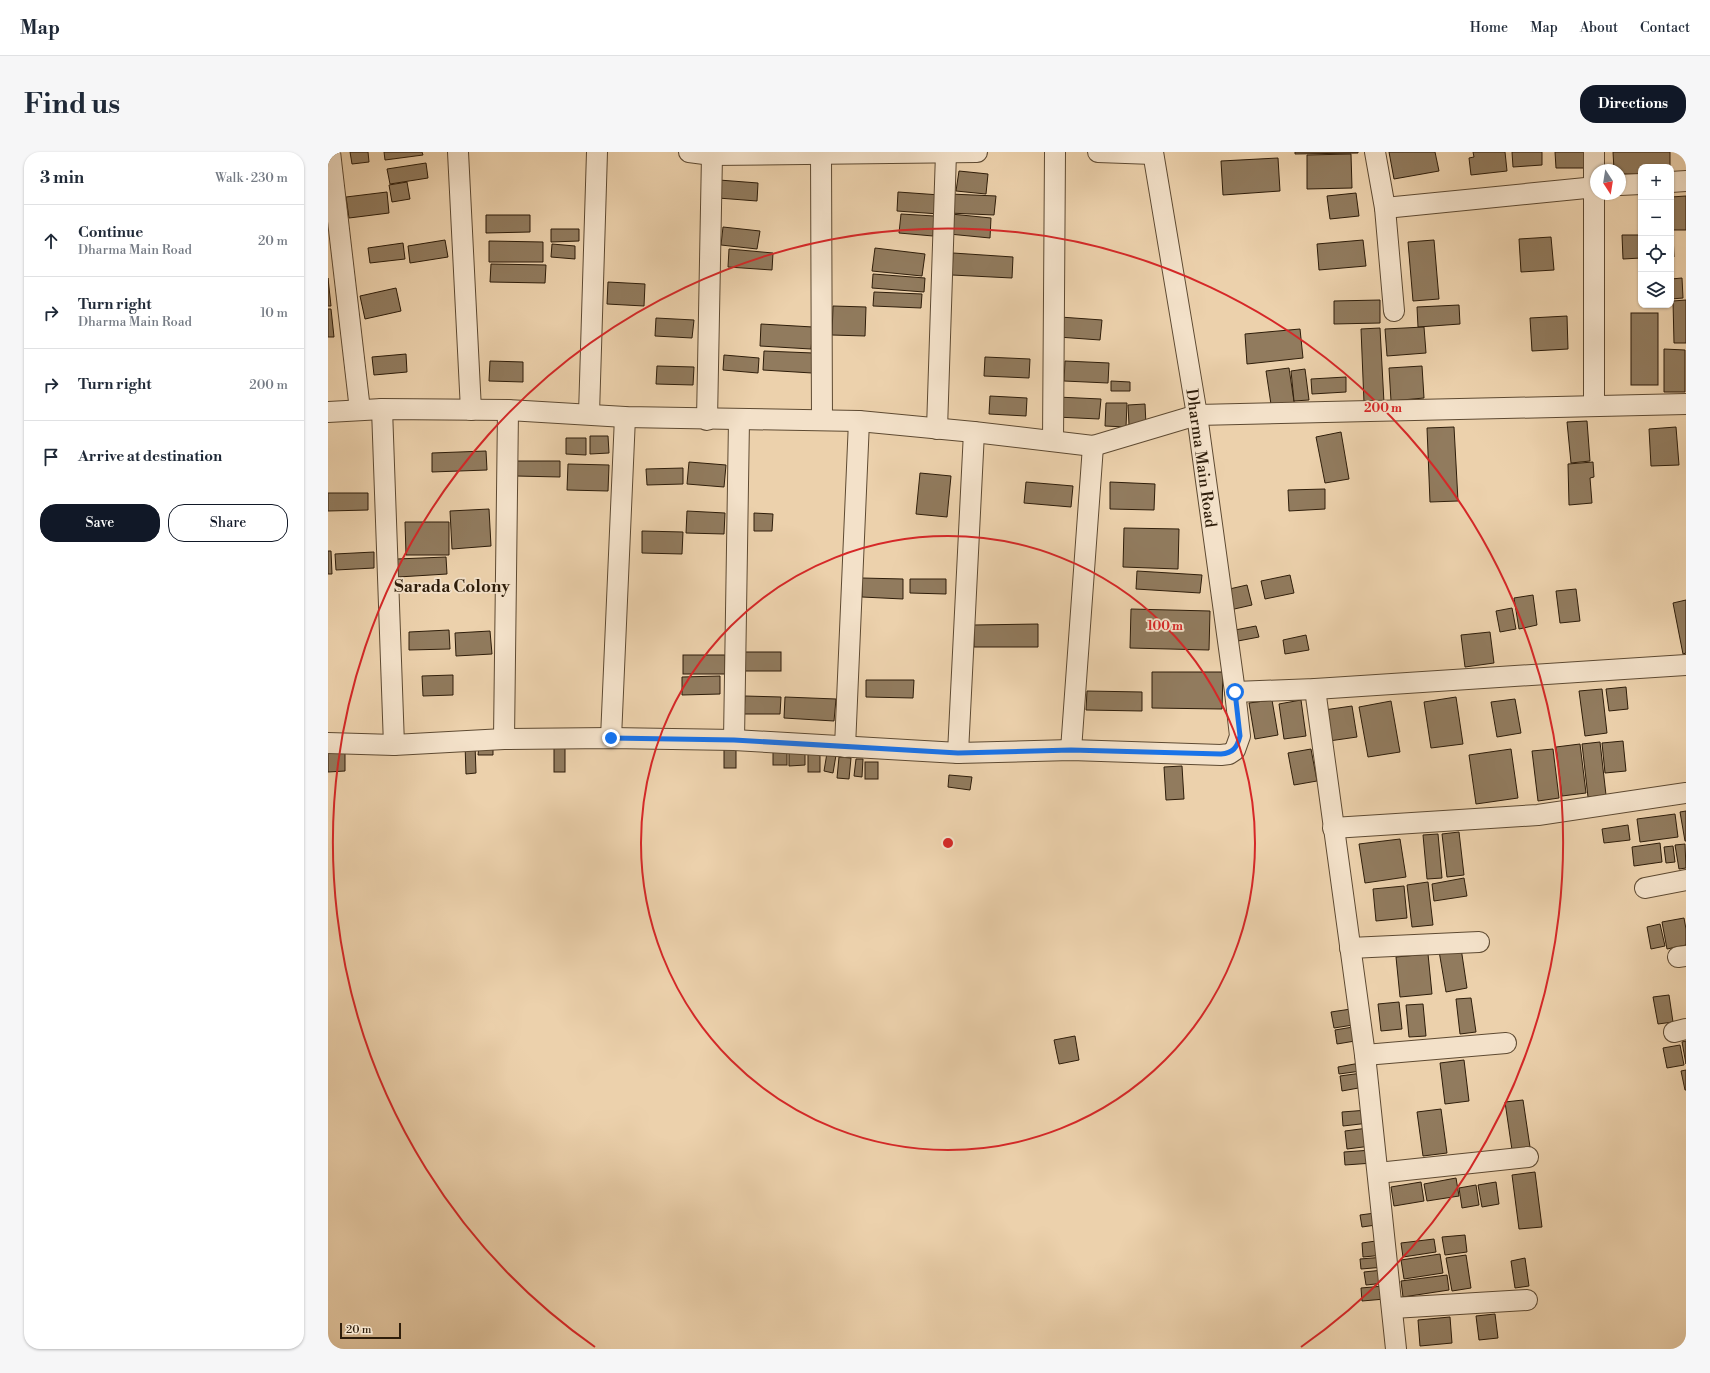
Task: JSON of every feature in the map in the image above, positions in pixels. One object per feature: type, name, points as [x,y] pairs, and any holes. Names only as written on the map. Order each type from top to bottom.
[{"type":"street","points":[[330,152],[360,410]]},
{"type":"street","points":[[458,152],[471,410]]},
{"type":"street","points":[[589,414],[597,152]]},
{"type":"street","points":[[689,152],[712,155],[976,152]]},
{"type":"street","points":[[1053,441],[1055,152]]},
{"type":"street","points":[[1098,152],[1153,153]]},
{"type":"street","points":[[1374,152],[1385,208],[1394,311]]},
{"type":"street","points":[[1594,152],[1594,164]]},
{"type":"street","points":[[937,429],[946,153]]},
{"type":"street","name":"Dharma Main Road","points":[[1071,750],[1228,754],[1235,750],[1240,736],[1197,415],[1153,153]]},
{"type":"street","points":[[821,154],[822,420]]},
{"type":"street","points":[[707,420],[712,155]]},
{"type":"street","points":[[1674,182],[1686,181]]},
{"type":"street","points":[[1626,185],[1638,184]]},
{"type":"street","points":[[1385,208],[1590,188]]},
{"type":"street","points":[[1594,406],[1595,200]]},
{"type":"street","points":[[328,412],[382,409],[508,410],[707,420],[859,421],[974,432],[1093,446],[1197,415],[1686,404]]},
{"type":"street","points":[[382,409],[394,745]]},
{"type":"street","points":[[504,738],[508,410]]},
{"type":"street","points":[[611,738],[624,417]]},
{"type":"street","points":[[734,740],[739,420]]},
{"type":"street","points":[[845,747],[859,421]]},
{"type":"street","points":[[958,753],[974,432]]},
{"type":"street","points":[[328,743],[394,745],[504,738],[611,738],[734,740],[958,753],[1071,750],[1093,446]]},
{"type":"street","points":[[1235,692],[1315,689],[1686,665]]},
{"type":"street","points":[[1315,689],[1365,1055],[1393,1308],[1396,1349]]},
{"type":"street","points":[[1333,828],[1538,815],[1686,793]]},
{"type":"street","points":[[1645,888],[1686,880]]},
{"type":"street","points":[[1350,948],[1479,942]]},
{"type":"street","points":[[1365,1055],[1506,1043]]},
{"type":"street","points":[[1378,1173],[1528,1157]]},
{"type":"street","points":[[1393,1308],[1527,1300]]},
{"type":"building","points":[[350,152],[368,152],[369,162],[352,164]]},
{"type":"building","points":[[384,152],[422,152],[423,155],[385,160]]},
{"type":"building","points":[[1295,152],[1358,152],[1358,153],[1295,154]]},
{"type":"building","points":[[1389,152],[1435,152],[1439,171],[1394,179]]},
{"type":"building","points":[[1473,152],[1505,152],[1507,171],[1471,175],[1469,158],[1474,157]]},
{"type":"building","points":[[1512,152],[1542,152],[1542,165],[1513,167]]},
{"type":"building","points":[[1555,152],[1587,152],[1587,168],[1556,168]]},
{"type":"building","points":[[1613,152],[1670,152],[1670,164],[1638,164],[1638,174],[1626,174],[1626,164],[1614,164]]},
{"type":"building","points":[[1351,154],[1352,188],[1307,189],[1307,155]]},
{"type":"building","points":[[1278,158],[1280,191],[1223,195],[1221,161]]},
{"type":"building","points":[[426,163],[428,178],[390,184],[387,169]]},
{"type":"building","points":[[959,171],[988,174],[986,194],[956,191]]},
{"type":"building","points":[[719,180],[758,183],[757,201],[718,198]]},
{"type":"building","points":[[407,182],[410,199],[392,202],[389,185]]},
{"type":"building","points":[[387,192],[389,213],[349,218],[346,197]]},
{"type":"building","points":[[898,192],[940,195],[939,214],[897,211]]},
{"type":"building","points":[[1356,193],[1359,216],[1330,219],[1327,196]]},
{"type":"building","points":[[950,194],[996,196],[994,215],[949,213]]},
{"type":"building","points":[[1686,196],[1686,230],[1674,230],[1674,197]]},
{"type":"building","points":[[901,214],[934,216],[933,236],[899,233]]},
{"type":"building","points":[[951,214],[991,218],[990,238],[949,234]]},
{"type":"building","points":[[486,215],[530,215],[530,232],[486,233]]},
{"type":"building","points":[[723,227],[760,231],[757,249],[721,245]]},
{"type":"building","points":[[551,229],[579,229],[579,241],[551,242]]},
{"type":"building","points":[[1622,235],[1638,235],[1638,258],[1623,259]]},
{"type":"building","points":[[1551,237],[1554,270],[1521,272],[1519,239]]},
{"type":"building","points":[[445,240],[448,257],[410,263],[408,246]]},
{"type":"building","points":[[1363,240],[1366,266],[1319,270],[1317,244]]},
{"type":"building","points":[[1434,240],[1439,299],[1413,301],[1408,242]]},
{"type":"building","points":[[489,241],[543,242],[543,262],[489,262]]},
{"type":"building","points":[[403,243],[405,259],[370,263],[368,248]]},
{"type":"building","points":[[552,244],[575,246],[575,259],[551,257]]},
{"type":"building","points":[[875,248],[925,254],[922,276],[872,271]]},
{"type":"building","points":[[729,249],[773,253],[772,270],[728,267]]},
{"type":"building","points":[[953,253],[1013,257],[1012,278],[952,275]]},
{"type":"building","points":[[491,264],[546,265],[545,283],[490,282]]},
{"type":"building","points":[[873,274],[925,278],[924,292],[872,288]]},
{"type":"building","points":[[328,278],[331,306],[328,306]]},
{"type":"building","points":[[1682,278],[1683,298],[1674,299],[1674,279]]},
{"type":"building","points":[[608,282],[645,284],[644,306],[607,304]]},
{"type":"building","points":[[396,288],[401,311],[365,319],[360,296]]},
{"type":"building","points":[[874,292],[922,294],[921,308],[873,306]]},
{"type":"building","points":[[1380,300],[1380,323],[1334,324],[1334,301]]},
{"type":"building","points":[[1686,300],[1686,343],[1674,343],[1674,301]]},
{"type":"building","points":[[1459,305],[1460,324],[1418,327],[1417,307]]},
{"type":"building","points":[[833,306],[866,307],[865,336],[832,335]]},
{"type":"building","points":[[328,309],[331,309],[334,337],[328,337]]},
{"type":"building","points":[[1631,313],[1658,313],[1658,385],[1631,385]]},
{"type":"building","points":[[1567,316],[1568,349],[1532,351],[1530,318]]},
{"type":"building","points":[[1060,317],[1102,320],[1100,340],[1058,337]]},
{"type":"building","points":[[656,318],[694,320],[692,338],[655,336]]},
{"type":"building","points":[[761,324],[813,327],[811,349],[760,346]]},
{"type":"building","points":[[1424,327],[1426,353],[1387,356],[1385,329]]},
{"type":"building","points":[[1380,328],[1384,403],[1364,403],[1361,329]]},
{"type":"building","points":[[1300,329],[1303,358],[1247,364],[1245,334]]},
{"type":"building","points":[[1664,349],[1685,350],[1685,392],[1664,392]]},
{"type":"building","points":[[764,351],[813,353],[812,373],[763,370]]},
{"type":"building","points":[[406,354],[407,372],[374,375],[372,357]]},
{"type":"building","points":[[724,355],[759,358],[758,373],[723,370]]},
{"type":"building","points":[[985,357],[1030,359],[1029,378],[984,376]]},
{"type":"building","points":[[490,361],[523,362],[523,382],[489,381]]},
{"type":"building","points":[[1065,361],[1109,363],[1108,383],[1064,381]]},
{"type":"building","points":[[657,366],[694,367],[693,385],[656,384]]},
{"type":"building","points":[[1422,366],[1424,398],[1391,401],[1389,368]]},
{"type":"building","points":[[1289,368],[1295,408],[1272,411],[1266,371]]},
{"type":"building","points":[[1305,369],[1309,400],[1294,401],[1291,371]]},
{"type":"building","points":[[1346,377],[1346,392],[1312,394],[1311,379]]},
{"type":"building","points":[[1111,381],[1130,382],[1130,391],[1111,391]]},
{"type":"building","points":[[990,396],[1027,398],[1026,416],[989,414]]},
{"type":"building","points":[[1057,397],[1101,399],[1099,419],[1056,417]]},
{"type":"building","points":[[1106,403],[1127,403],[1126,427],[1105,426]]},
{"type":"building","points":[[1145,404],[1146,425],[1129,425],[1128,405]]},
{"type":"building","points":[[1587,421],[1590,461],[1571,463],[1567,422]]},
{"type":"building","points":[[1454,427],[1458,501],[1430,502],[1427,428]]},
{"type":"building","points":[[1676,427],[1679,465],[1651,466],[1649,429]]},
{"type":"building","points":[[1341,432],[1349,479],[1325,483],[1316,437]]},
{"type":"building","points":[[590,436],[608,436],[609,453],[590,454]]},
{"type":"building","points":[[566,438],[586,438],[586,455],[566,454]]},
{"type":"building","points":[[486,451],[487,470],[432,472],[432,453]]},
{"type":"building","points":[[517,461],[560,461],[560,477],[516,476]]},
{"type":"building","points":[[689,462],[726,465],[724,487],[687,484]]},
{"type":"building","points":[[1593,462],[1594,477],[1590,478],[1592,503],[1569,505],[1568,464]]},
{"type":"building","points":[[568,464],[609,465],[608,491],[567,490]]},
{"type":"building","points":[[683,468],[683,484],[647,485],[646,469]]},
{"type":"building","points":[[920,473],[951,476],[947,517],[916,514]]},
{"type":"building","points":[[1026,482],[1073,486],[1071,507],[1024,503]]},
{"type":"building","points":[[1110,482],[1155,484],[1154,510],[1110,509]]},
{"type":"building","points":[[1325,489],[1325,509],[1289,511],[1288,490]]},
{"type":"building","points":[[328,493],[368,493],[368,510],[328,511]]},
{"type":"building","points":[[489,509],[491,546],[452,549],[450,511]]},
{"type":"building","points":[[687,511],[725,513],[724,534],[686,533]]},
{"type":"building","points":[[754,513],[773,514],[772,531],[754,531]]},
{"type":"building","points":[[405,522],[449,522],[449,555],[406,555]]},
{"type":"building","points":[[1124,528],[1179,529],[1178,569],[1123,567]]},
{"type":"building","points":[[642,531],[683,532],[682,554],[642,553]]},
{"type":"building","points":[[328,551],[331,551],[332,574],[328,574]]},
{"type":"building","points":[[374,552],[374,568],[336,570],[335,554]]},
{"type":"building","points":[[446,557],[447,574],[398,577],[397,559]]},
{"type":"building","points":[[1137,571],[1202,575],[1200,593],[1136,589]]},
{"type":"building","points":[[1290,575],[1294,593],[1265,599],[1261,581]]},
{"type":"building","points":[[862,578],[903,579],[903,599],[862,597]]},
{"type":"building","points":[[910,579],[946,579],[946,594],[910,593]]},
{"type":"building","points":[[1247,585],[1252,605],[1230,610],[1225,590]]},
{"type":"building","points":[[1576,589],[1580,621],[1560,623],[1556,591]]},
{"type":"building","points":[[1533,595],[1537,625],[1519,629],[1514,598]]},
{"type":"building","points":[[1686,600],[1686,653],[1683,654],[1673,603]]},
{"type":"building","points":[[1512,608],[1516,629],[1500,632],[1496,611]]},
{"type":"building","points":[[1131,609],[1210,611],[1209,650],[1130,648]]},
{"type":"building","points":[[1038,624],[1038,647],[974,647],[974,625]]},
{"type":"building","points":[[1256,626],[1259,637],[1238,641],[1235,630]]},
{"type":"building","points":[[449,630],[450,649],[409,650],[409,632]]},
{"type":"building","points":[[490,631],[492,654],[456,656],[455,633]]},
{"type":"building","points":[[1490,632],[1494,663],[1465,667],[1461,635]]},
{"type":"building","points":[[1306,635],[1309,650],[1285,654],[1283,640]]},
{"type":"building","points":[[740,652],[781,652],[781,671],[740,671]]},
{"type":"building","points":[[683,655],[725,655],[725,674],[683,674]]},
{"type":"building","points":[[1152,672],[1223,672],[1222,709],[1152,708]]},
{"type":"building","points":[[453,675],[453,695],[423,696],[422,676]]},
{"type":"building","points":[[720,676],[720,694],[682,695],[682,677]]},
{"type":"building","points":[[866,680],[914,680],[913,698],[866,697]]},
{"type":"building","points":[[1626,687],[1628,709],[1609,711],[1606,689]]},
{"type":"building","points":[[1602,689],[1607,733],[1585,736],[1579,691]]},
{"type":"building","points":[[1087,691],[1142,692],[1142,711],[1086,710]]},
{"type":"building","points":[[745,696],[781,697],[780,714],[744,714]]},
{"type":"building","points":[[785,697],[836,699],[834,721],[784,718]]},
{"type":"building","points":[[1456,697],[1463,744],[1431,748],[1424,702]]},
{"type":"building","points":[[1515,699],[1521,733],[1497,737],[1491,702]]},
{"type":"building","points":[[1272,700],[1278,735],[1255,739],[1249,703]]},
{"type":"building","points":[[1301,700],[1306,736],[1284,739],[1279,704]]},
{"type":"building","points":[[1391,701],[1400,752],[1368,757],[1359,707]]},
{"type":"building","points":[[1352,706],[1357,737],[1329,741],[1324,710]]},
{"type":"building","points":[[1623,741],[1626,771],[1605,773],[1602,743]]},
{"type":"building","points":[[1600,742],[1606,795],[1588,797],[1582,744]]},
{"type":"building","points":[[465,744],[475,744],[476,773],[466,774]]},
{"type":"building","points":[[554,744],[565,744],[565,772],[554,772]]},
{"type":"building","points":[[1580,744],[1586,793],[1562,796],[1556,747]]},
{"type":"building","points":[[479,746],[493,746],[493,755],[478,755]]},
{"type":"building","points":[[724,746],[736,746],[736,768],[724,768]]},
{"type":"building","points":[[345,749],[345,771],[328,772],[328,750]]},
{"type":"building","points":[[773,749],[787,749],[787,765],[773,765]]},
{"type":"building","points":[[805,749],[805,765],[789,766],[789,750]]},
{"type":"building","points":[[808,749],[820,749],[820,772],[808,772]]},
{"type":"building","points":[[1311,749],[1317,781],[1294,785],[1288,753]]},
{"type":"building","points":[[1511,749],[1518,798],[1476,804],[1469,755]]},
{"type":"building","points":[[1553,749],[1559,798],[1538,801],[1532,751]]},
{"type":"building","points":[[827,753],[836,755],[833,773],[824,771]]},
{"type":"building","points":[[839,757],[851,758],[849,779],[837,778]]},
{"type":"building","points":[[856,759],[863,759],[862,777],[854,776]]},
{"type":"building","points":[[865,762],[878,762],[878,779],[865,779]]},
{"type":"building","points":[[1182,766],[1184,799],[1166,800],[1164,767]]},
{"type":"building","points":[[949,775],[972,777],[970,790],[948,787]]},
{"type":"building","points":[[1686,811],[1686,841],[1685,841],[1680,812]]},
{"type":"building","points":[[1675,814],[1678,837],[1640,842],[1637,819]]},
{"type":"building","points":[[1628,825],[1630,840],[1604,843],[1602,829]]},
{"type":"building","points":[[1459,832],[1464,875],[1447,877],[1442,834]]},
{"type":"building","points":[[1438,834],[1442,878],[1427,879],[1423,835]]},
{"type":"building","points":[[1400,839],[1406,877],[1365,883],[1359,844]]},
{"type":"building","points":[[1660,843],[1662,862],[1634,866],[1632,847]]},
{"type":"building","points":[[1685,844],[1686,868],[1679,869],[1675,845]]},
{"type":"building","points":[[1673,846],[1675,862],[1666,863],[1664,847]]},
{"type":"building","points":[[1464,878],[1467,896],[1434,901],[1432,884]]},
{"type":"building","points":[[1428,882],[1433,925],[1412,927],[1407,885]]},
{"type":"building","points":[[1404,886],[1407,918],[1376,921],[1373,889]]},
{"type":"building","points":[[1684,918],[1686,945],[1667,949],[1662,922]]},
{"type":"building","points":[[1660,924],[1665,946],[1651,949],[1647,927]]},
{"type":"building","points":[[1461,948],[1467,988],[1446,992],[1439,951]]},
{"type":"building","points":[[1428,954],[1432,994],[1400,997],[1396,957]]},
{"type":"building","points":[[1669,995],[1673,1022],[1658,1024],[1653,997]]},
{"type":"building","points":[[1471,998],[1476,1032],[1460,1034],[1456,999]]},
{"type":"building","points":[[1399,1002],[1402,1029],[1381,1031],[1378,1004]]},
{"type":"building","points":[[1423,1004],[1426,1036],[1409,1037],[1406,1005]]},
{"type":"building","points":[[1351,1009],[1353,1025],[1334,1028],[1331,1012]]},
{"type":"building","points":[[1353,1027],[1355,1041],[1337,1044],[1335,1030]]},
{"type":"building","points":[[1075,1036],[1079,1060],[1059,1064],[1054,1040]]},
{"type":"building","points":[[1686,1041],[1686,1064],[1682,1042]]},
{"type":"building","points":[[1680,1045],[1684,1065],[1667,1068],[1663,1048]]},
{"type":"building","points":[[1464,1060],[1469,1101],[1445,1104],[1440,1063]]},
{"type":"building","points":[[1360,1063],[1361,1071],[1339,1074],[1338,1067]]},
{"type":"building","points":[[1686,1070],[1686,1090],[1685,1090],[1681,1071]]},
{"type":"building","points":[[1362,1073],[1364,1087],[1342,1091],[1340,1076]]},
{"type":"building","points":[[1523,1100],[1530,1147],[1512,1150],[1505,1102]]},
{"type":"building","points":[[1441,1109],[1447,1153],[1423,1156],[1417,1112]]},
{"type":"building","points":[[1368,1110],[1369,1123],[1343,1126],[1342,1112]]},
{"type":"building","points":[[1368,1128],[1371,1146],[1347,1149],[1345,1131]]},
{"type":"building","points":[[1372,1150],[1373,1163],[1345,1165],[1344,1152]]},
{"type":"building","points":[[1535,1172],[1542,1227],[1519,1229],[1512,1175]]},
{"type":"building","points":[[1456,1178],[1459,1196],[1427,1201],[1424,1184]]},
{"type":"building","points":[[1421,1182],[1424,1201],[1394,1206],[1391,1187]]},
{"type":"building","points":[[1496,1182],[1499,1204],[1482,1207],[1478,1185]]},
{"type":"building","points":[[1476,1185],[1479,1205],[1462,1208],[1459,1188]]},
{"type":"building","points":[[1375,1213],[1376,1225],[1362,1227],[1360,1215]]},
{"type":"building","points":[[1465,1235],[1467,1252],[1445,1255],[1442,1237]]},
{"type":"building","points":[[1434,1239],[1436,1252],[1403,1257],[1401,1243]]},
{"type":"building","points":[[1383,1240],[1384,1255],[1363,1257],[1362,1243]]},
{"type":"building","points":[[1440,1254],[1443,1273],[1404,1279],[1401,1260]]},
{"type":"building","points":[[1466,1255],[1471,1288],[1452,1291],[1446,1258]]},
{"type":"building","points":[[1385,1257],[1385,1267],[1361,1269],[1360,1259]]},
{"type":"building","points":[[1525,1258],[1529,1286],[1515,1288],[1511,1261]]},
{"type":"building","points":[[1383,1270],[1385,1283],[1366,1285],[1364,1272]]},
{"type":"building","points":[[1447,1275],[1449,1290],[1403,1297],[1401,1281]]},
{"type":"building","points":[[1384,1286],[1385,1299],[1362,1301],[1361,1288]]},
{"type":"building","points":[[1495,1314],[1498,1338],[1479,1340],[1476,1316]]},
{"type":"building","points":[[1450,1317],[1452,1343],[1420,1346],[1418,1320]]},
{"type":"district","name":"Sarada Colony","points":[[452,586]]},
{"type":"route","points":[[611,738],[734,740],[958,753],[1071,750],[1228,754],[1235,750],[1240,736],[1235,692]]}]
